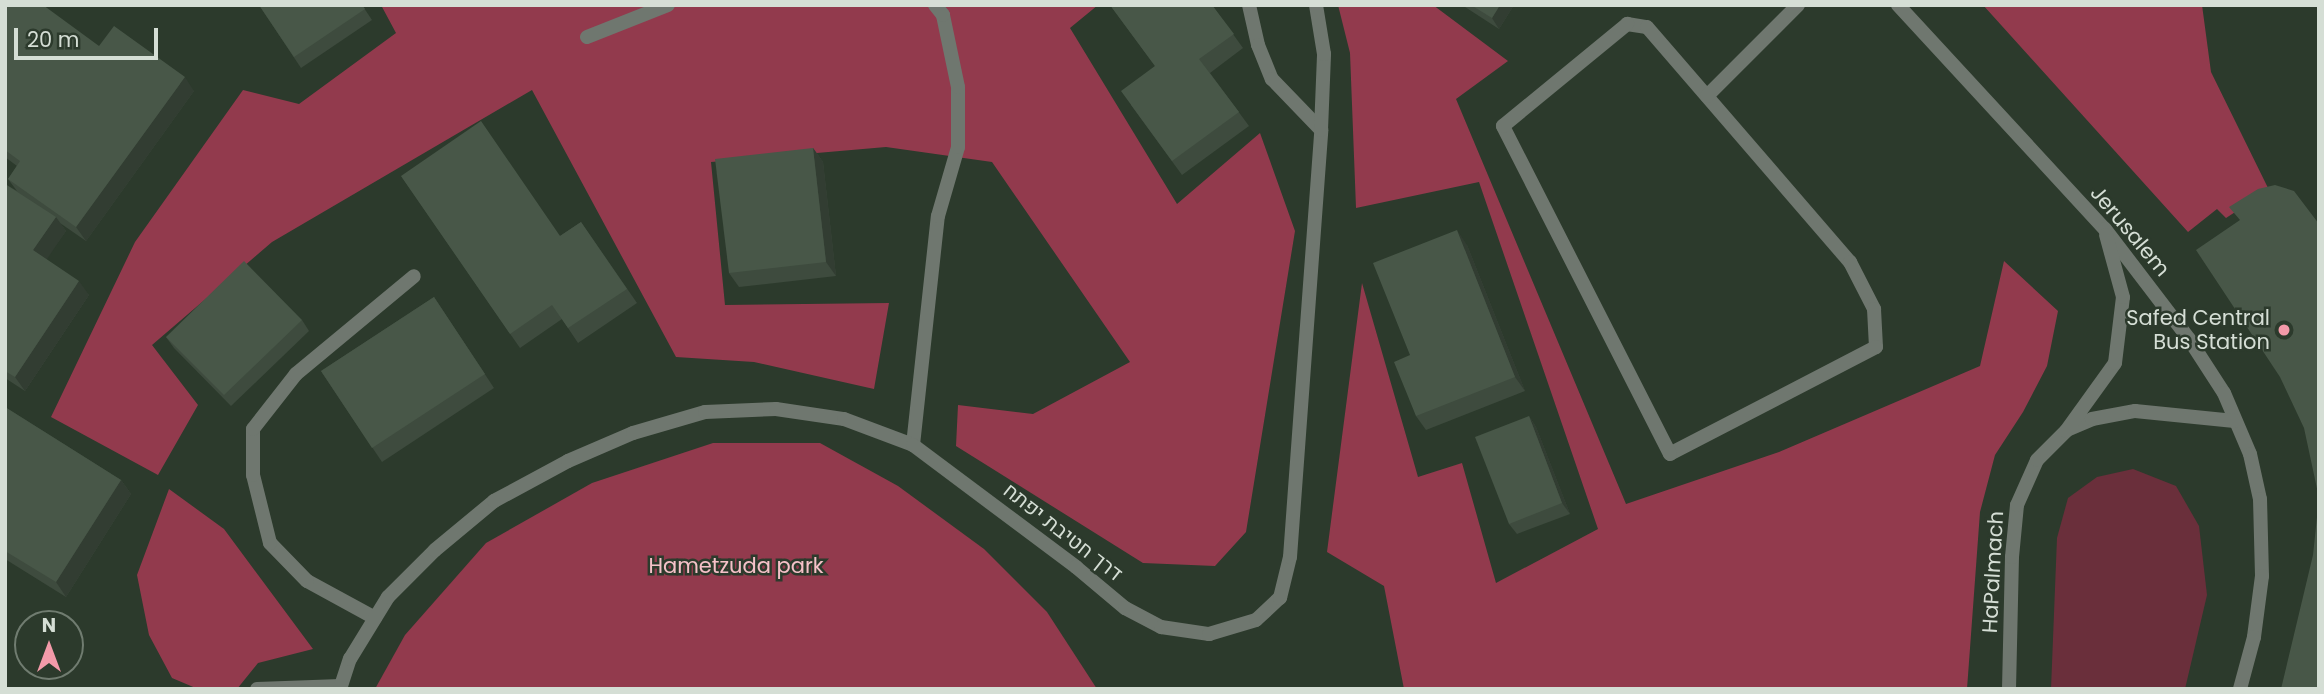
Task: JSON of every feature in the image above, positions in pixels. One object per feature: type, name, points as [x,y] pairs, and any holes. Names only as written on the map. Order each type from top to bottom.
[{"type":"street","points":[[587,37],[668,5]]},
{"type":"street","points":[[913,445],[938,216],[958,147],[958,87],[943,15],[935,5]]},
{"type":"street","points":[[1249,5],[1258,45],[1272,79],[1321,130]]},
{"type":"street","name":"דרך חטיבת יפתח","points":[[340,688],[350,659],[388,597],[435,550],[495,501],[568,461],[633,433],[705,412],[776,410],[844,419],[913,445],[1076,567],[1125,608],[1161,627],[1209,634],[1256,620],[1280,598],[1290,557],[1321,130],[1324,54],[1316,5]]},
{"type":"street","points":[[1707,96],[1798,5]]},
{"type":"street","name":"Jerusalem","points":[[1898,5],[2105,229],[2189,339],[2224,394],[2250,454],[2260,499],[2262,576],[2254,637],[2240,689]]},
{"type":"street","points":[[1627,24],[1647,27],[1707,96],[1850,262],[1874,309],[1876,346],[1670,454],[1503,126],[1627,24]]},
{"type":"street","name":"HaPalmach","points":[[2009,689],[2017,505],[2037,460],[2066,431],[2115,363],[2123,297],[2105,229]]},
{"type":"street","points":[[375,618],[307,581],[270,543],[253,475],[253,429],[296,374],[414,276]]},
{"type":"street","name":"HaPalmach","points":[[2066,431],[2092,419],[2135,411],[2235,421]]},
{"type":"street","points":[[257,689],[340,688]]},
{"type":"shaded area","points":[[2133,469],[2176,486],[2199,526],[2207,595],[2185,689],[2051,689],[2057,538],[2068,498],[2097,477]]},
{"type":"green space","points":[[381,5],[1098,5],[1070,28],[1177,204],[1260,133],[1295,231],[1246,532],[1215,566],[1143,563],[956,446],[958,405],[1033,414],[1130,362],[992,162],[886,147],[711,162],[725,305],[889,303],[874,389],[754,362],[676,357],[532,90],[272,242],[152,345],[198,405],[158,475],[51,417],[135,242],[243,90],[299,104],[396,33]]},
{"type":"green space","points":[[1338,5],[1433,5],[1508,61],[1456,99],[1626,504],[1779,452],[1980,366],[2004,261],[2058,311],[2047,366],[2023,412],[1995,455],[1980,512],[1967,689],[1404,689],[1384,586],[1327,552],[1362,283],[1418,477],[1462,463],[1496,583],[1598,529],[1479,182],[1356,208],[1350,53]]},
{"type":"green space","points":[[1983,5],[2202,5],[2211,72],[2269,190],[2226,218],[2217,209],[2188,232]]},
{"type":"green space","name":"Hametzuda park","points":[[713,443],[820,443],[898,486],[984,549],[1047,612],[1097,689],[375,689],[405,635],[486,543],[592,483]]},
{"type":"green space","points":[[169,489],[224,529],[313,649],[258,663],[237,689],[198,689],[172,678],[149,635],[137,575]]},
{"type":"building","points":[[7,5],[43,5],[99,46],[114,26],[185,77],[76,227],[8,179],[20,161],[5,150]]},
{"type":"building","points":[[259,5],[362,5],[365,9],[294,57]]},
{"type":"building","points":[[1110,5],[1212,5],[1234,34],[1199,59],[1239,112],[1172,161],[1121,91],[1155,66]]},
{"type":"building","points":[[1471,5],[1500,5],[1492,18]]},
{"type":"building","points":[[481,121],[560,236],[581,222],[627,289],[568,328],[552,305],[510,334],[401,176]]},
{"type":"building","points":[[813,148],[826,262],[729,273],[715,159]]},
{"type":"building","points":[[5,184],[56,217],[33,250],[79,281],[15,377],[5,371]]},
{"type":"building","name":"Safed Central Bus Station","points":[[2275,185],[2294,191],[2319,224],[2319,498],[2304,428],[2280,377],[2196,250],[2240,220],[2229,207],[2258,189]]},
{"type":"building","points":[[1457,230],[1515,377],[1416,416],[1394,362],[1410,355],[1373,263]]},
{"type":"building","points":[[244,261],[302,320],[224,395],[166,337]]},
{"type":"building","points":[[434,297],[485,374],[372,448],[321,371]]},
{"type":"building","points":[[5,407],[121,480],[56,582],[5,551]]},
{"type":"building","points":[[1529,416],[1562,503],[1509,524],[1475,437]]},
{"type":"building","points":[[2319,498],[2319,689],[2281,689],[2313,555]]},
{"type":"place","name":"Safed Central Bus Station","points":[[2284,330]]}]
